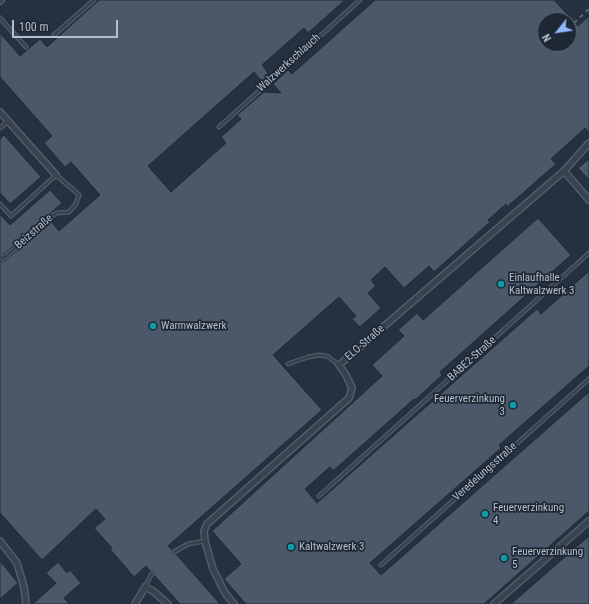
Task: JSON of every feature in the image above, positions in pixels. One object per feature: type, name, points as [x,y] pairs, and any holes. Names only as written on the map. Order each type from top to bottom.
[{"type":"street","name":"Beizstraße","points":[[0,112],[56,175]]},
{"type":"street","name":"ELO-Straße","points":[[234,604],[225,593],[213,569],[205,541],[204,531],[207,524],[349,398],[352,388],[339,365],[564,171],[589,143]]},
{"type":"street","points":[[564,171],[589,200]]},
{"type":"street","points":[[494,604],[589,521]]},
{"type":"street","points":[[0,541],[17,562],[24,587],[26,604]]},
{"type":"street","points":[[135,604],[145,586],[168,604]]},
{"type":"lane","points":[[54,36],[94,0]]},
{"type":"lane","name":"Walzwerkschlauch","points":[[219,127],[360,0]]},
{"type":"lane","points":[[0,18],[26,47]]},
{"type":"lane","points":[[0,128],[8,121]]},
{"type":"lane","points":[[0,204],[11,216],[56,175]]},
{"type":"lane","name":"Beizstraße","points":[[0,256],[3,259],[53,215],[57,212],[69,212],[79,200],[79,196],[76,192],[56,175]]},
{"type":"lane","name":"BABE2-Straße","points":[[319,496],[589,253]]},
{"type":"lane","points":[[288,364],[319,355],[327,356],[339,365]]},
{"type":"lane","name":"Veredelungsstraße","points":[[381,565],[589,379]]},
{"type":"lane","points":[[174,552],[188,544],[205,541]]},
{"type":"lane","points":[[145,586],[152,573]]},
{"type":"building","name":"Warmwalzwerk","points":[[99,0],[345,0],[308,33],[304,28],[262,65],[268,73],[263,83],[254,72],[148,166],[171,192],[226,143],[221,137],[241,119],[237,115],[264,92],[281,93],[273,84],[288,70],[292,74],[375,0],[554,0],[565,12],[537,12],[537,52],[577,52],[577,25],[578,26],[589,16],[589,133],[585,128],[551,159],[556,164],[507,207],[506,204],[488,220],[490,222],[434,272],[429,266],[404,288],[385,267],[371,280],[376,286],[368,293],[381,308],[360,327],[352,319],[356,316],[339,297],[273,355],[322,410],[168,546],[172,550],[172,554],[176,554],[220,604],[180,604],[154,575],[154,571],[150,571],[146,566],[134,577],[110,549],[112,548],[94,528],[105,519],[96,509],[42,560],[0,513],[0,260],[3,262],[5,261],[51,221],[59,231],[100,195],[71,162],[65,167],[44,143],[52,136],[0,77],[0,33],[20,56],[40,39],[47,47]]},
{"type":"building","points":[[4,135],[41,177],[10,204],[0,193],[0,139]]},
{"type":"building","points":[[589,159],[589,180],[578,168]]},
{"type":"building","points":[[50,190],[62,203],[3,255],[0,253],[0,214],[10,225]]},
{"type":"building","points":[[538,218],[571,255],[440,372],[442,375],[415,400],[414,399],[333,471],[330,467],[305,489],[317,503],[537,309],[541,314],[589,271],[589,366],[499,445],[501,448],[370,563],[381,575],[589,392],[589,511],[484,604],[246,604],[224,579],[241,564],[212,531],[382,376],[372,365],[404,336],[398,330],[417,313],[423,320]]},
{"type":"building","points":[[589,536],[589,604],[511,604]]},
{"type":"building","points":[[0,561],[18,583],[0,599]]},
{"type":"building","points":[[58,562],[67,573],[70,570],[81,583],[64,598],[69,604],[33,604],[56,583],[46,573]]},
{"type":"railway","points":[[577,20],[589,9]]},
{"type":"place","name":"Einlaufhalle Kaltwalzwerk 3","points":[[501,284]]},
{"type":"place","name":"Warmwalzwerk","points":[[153,326]]},
{"type":"place","name":"Feuerverzinkung 3","points":[[513,405]]},
{"type":"place","name":"Feuerverzinkung 4","points":[[485,514]]},
{"type":"place","name":"Kaltwalzwerk 3","points":[[291,547]]},
{"type":"place","name":"Feuerverzinkung 5","points":[[504,558]]}]
